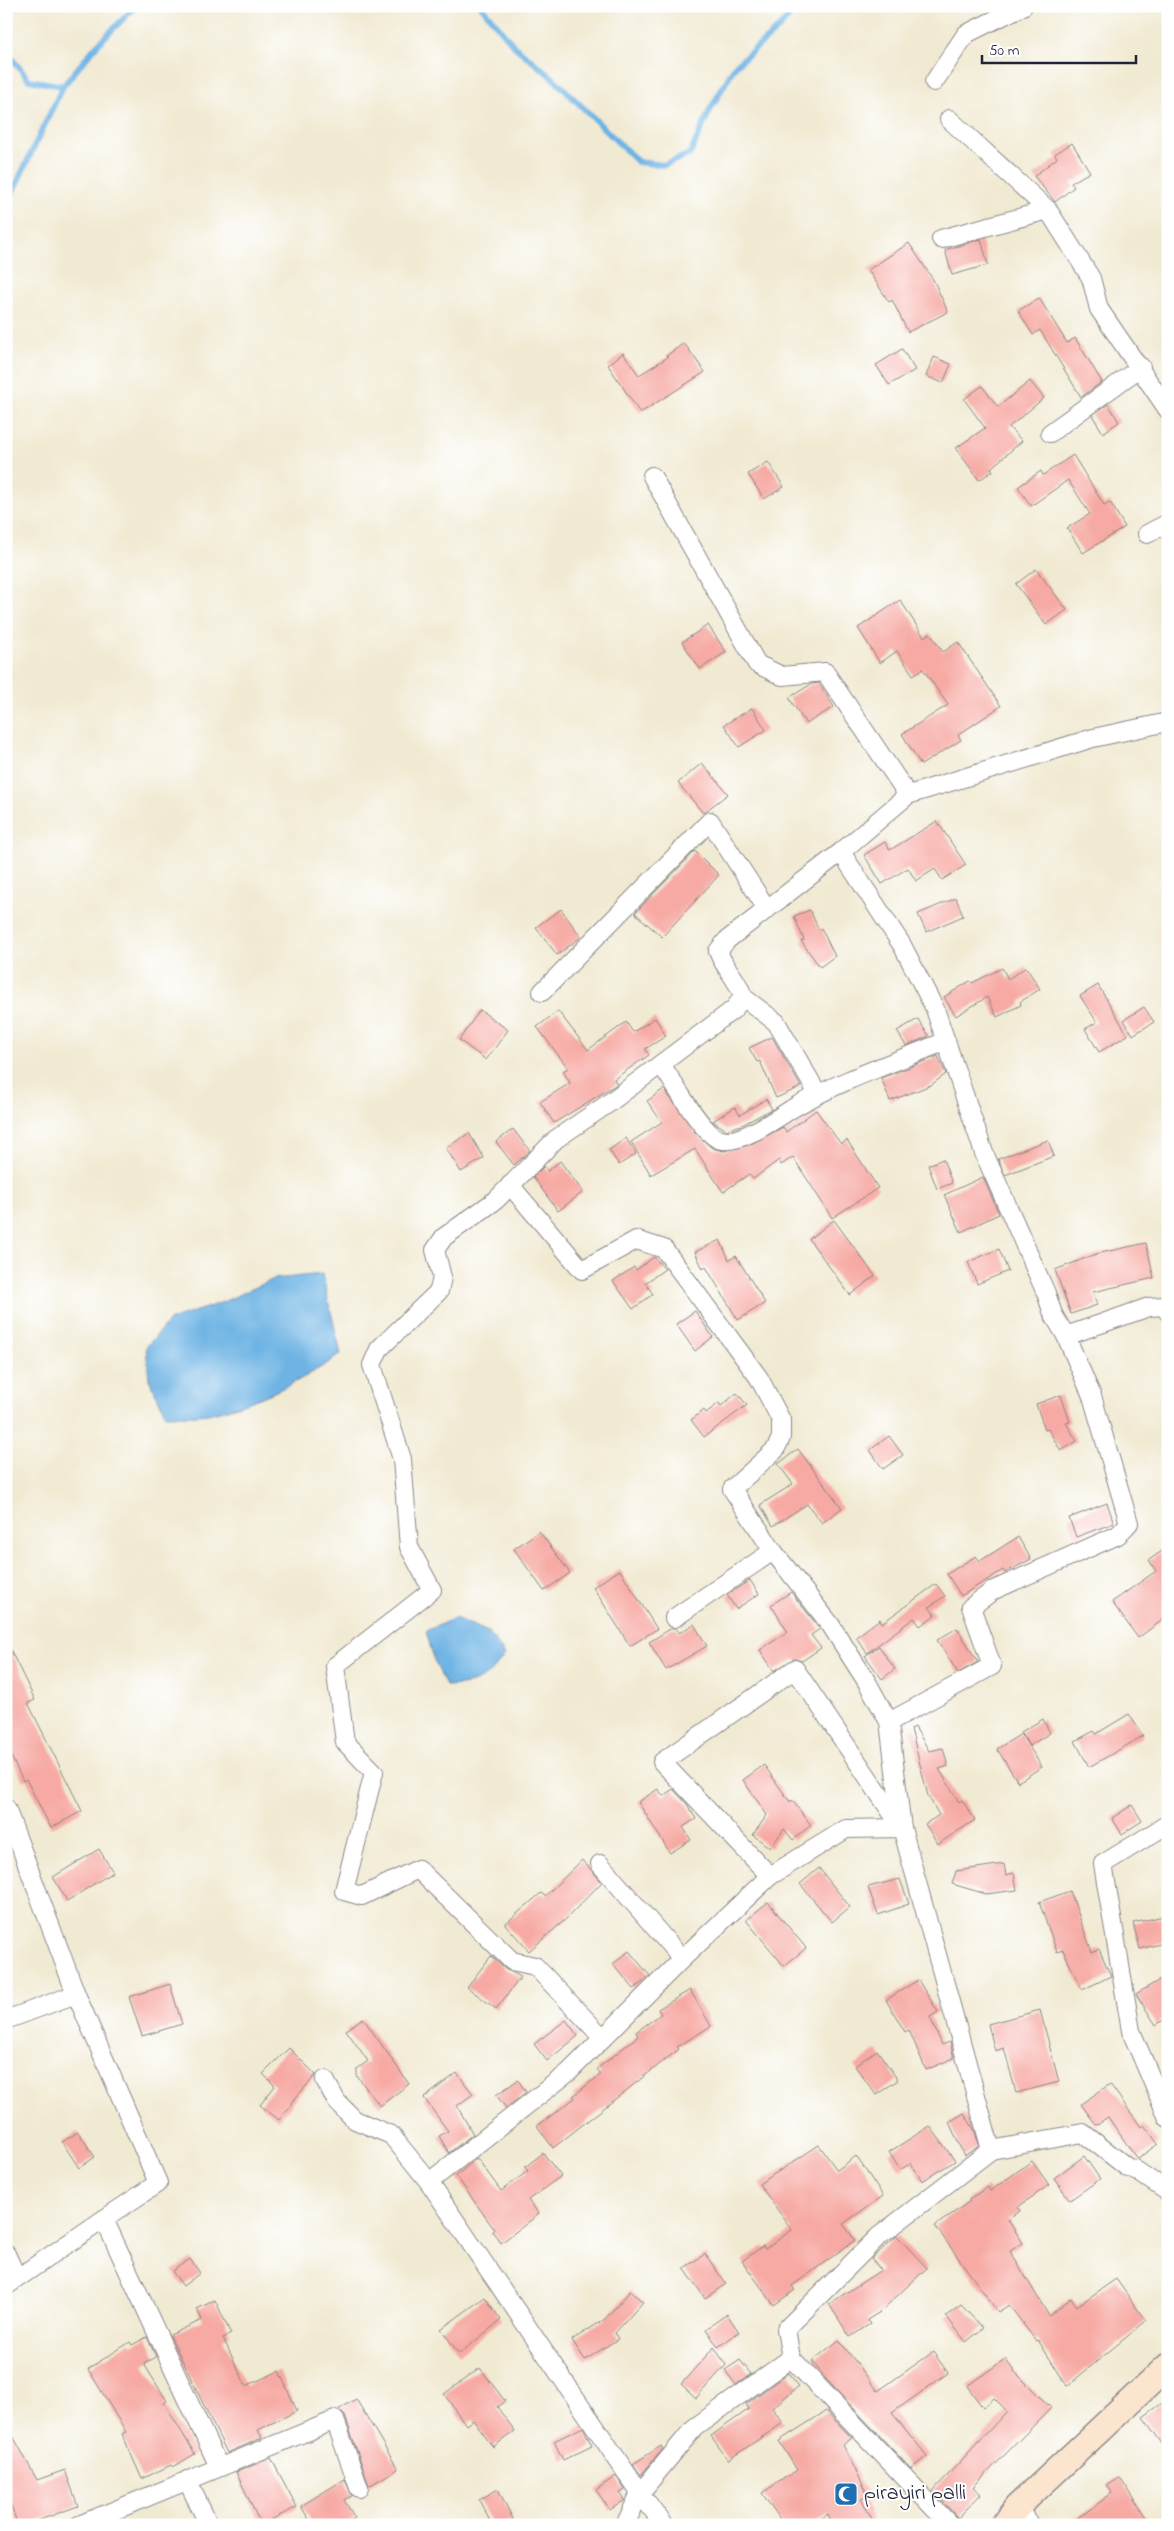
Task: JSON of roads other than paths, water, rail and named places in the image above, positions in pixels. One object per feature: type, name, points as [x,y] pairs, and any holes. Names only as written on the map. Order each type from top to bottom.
[{"type":"main road","points":[[1017,2519],[1168,2366]]},
{"type":"street","points":[[934,82],[966,34],[1023,6]]},
{"type":"street","points":[[949,118],[1048,210],[1092,278],[1100,309],[1141,367],[1168,410]]},
{"type":"street","points":[[941,239],[1048,210]]},
{"type":"street","points":[[1050,433],[1141,367]]},
{"type":"street","points":[[652,476],[757,664],[782,676],[825,672],[908,795]]},
{"type":"street","points":[[1147,534],[1168,523]]},
{"type":"street","points":[[818,1094],[776,1022],[743,996],[740,984],[723,965],[718,951],[727,940],[841,852],[908,795],[1093,738],[1168,722]]},
{"type":"street","points":[[542,992],[710,821],[767,909]]},
{"type":"street","points":[[841,852],[902,945],[935,1008],[984,1153],[1046,1293],[1053,1314],[1066,1336],[1092,1396],[1129,1522],[1118,1535],[994,1590],[971,1607],[992,1666],[889,1722]]},
{"type":"street","points":[[603,2038],[535,1966],[512,1961],[418,1870],[362,1896],[344,1891],[374,1772],[345,1742],[335,1666],[432,1590],[409,1547],[402,1459],[372,1365],[379,1350],[440,1291],[442,1277],[435,1250],[444,1237],[496,1200],[556,1139],[734,1009],[743,996]]},
{"type":"street","points":[[661,1064],[705,1129],[718,1139],[728,1141],[746,1135],[818,1094],[946,1042]]},
{"type":"street","points":[[510,1185],[582,1270],[636,1240],[664,1249],[759,1378],[781,1420],[781,1438],[776,1450],[732,1489],[773,1551],[830,1624],[867,1682],[889,1722],[902,1828],[991,2150]]},
{"type":"street","points":[[1066,1336],[1149,1307],[1164,1306],[1168,1312]]},
{"type":"street","points":[[674,1618],[773,1551]]},
{"type":"street","points":[[770,1876],[662,1762],[795,1669],[902,1828]]},
{"type":"street","points":[[6,1808],[76,1994],[158,2183],[12,2282],[6,2254]]},
{"type":"street","points":[[1168,1824],[1103,1864],[1131,2031],[1168,2118]]},
{"type":"street","points":[[429,2182],[569,2072],[682,1959],[770,1876],[846,1829],[902,1828]]},
{"type":"street","points":[[600,1864],[682,1959]]},
{"type":"street","points":[[6,2020],[76,1994]]},
{"type":"street","points":[[325,2080],[337,2102],[355,2120],[391,2135],[429,2182],[640,2493],[664,2525]]},
{"type":"street","points":[[950,2525],[791,2358],[786,2329],[878,2237],[991,2150],[1083,2133],[1128,2168],[1134,2169],[1168,2192]]},
{"type":"street","points":[[104,2219],[219,2467]]},
{"type":"street","points":[[625,2525],[640,2493],[694,2428],[791,2358]]},
{"type":"street","points":[[79,2525],[335,2420],[359,2488]]},
{"type":"street","points":[[187,2480],[209,2525]]},
{"type":"water","points":[[322,1274],[341,1354],[296,1382],[246,1403],[207,1414],[166,1415],[149,1379],[146,1347],[170,1320],[223,1302],[274,1279]]},
{"type":"water","points":[[455,1618],[488,1632],[505,1655],[480,1680],[466,1684],[446,1686],[434,1660],[426,1631]]},
{"type":"waterway","points":[[6,206],[63,86],[97,45],[136,6]]},
{"type":"waterway","points":[[481,6],[515,47],[552,77],[638,162],[664,165],[690,154],[710,110],[735,66],[778,29],[798,6]]},
{"type":"waterway","points":[[6,51],[29,80],[63,86]]},
{"type":"place","name":"pirayiri palli","points":[[846,2494]]}]
